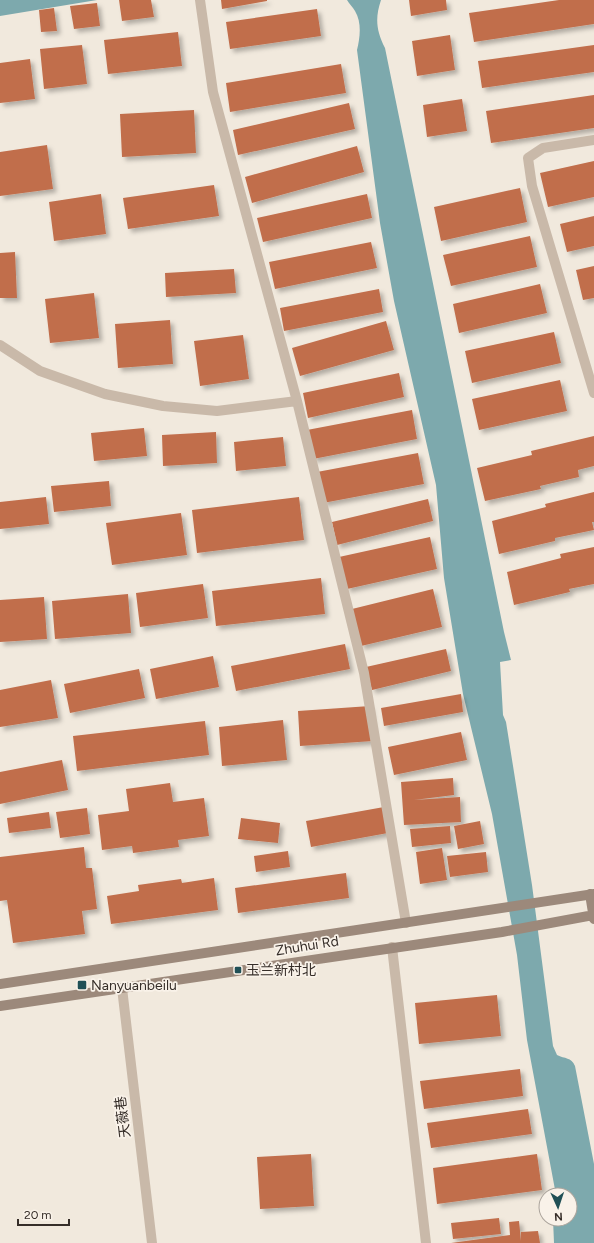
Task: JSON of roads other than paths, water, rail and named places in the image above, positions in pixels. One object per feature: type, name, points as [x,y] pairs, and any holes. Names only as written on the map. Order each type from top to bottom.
[{"type":"main road","name":"Zhuhui Rd","points":[[0,984],[592,894]]},
{"type":"main road","points":[[592,894],[594,918]]},
{"type":"main road","name":"Zhuhui Rd","points":[[0,1006],[392,947],[502,932],[594,915]]},
{"type":"street","points":[[200,0],[213,92],[297,401],[364,673],[406,923]]},
{"type":"street","points":[[594,140],[543,148],[528,158],[532,186],[594,392]]},
{"type":"street","points":[[0,345],[40,371],[105,394],[163,406],[217,411],[297,401]]},
{"type":"street","points":[[392,947],[426,1243]]},
{"type":"street","name":"天薇巷","points":[[122,988],[152,1243]]},
{"type":"water","points":[[0,0],[97,0],[0,16]]},
{"type":"water","points":[[347,0],[381,0],[377,18],[378,30],[385,48],[504,632],[511,660],[500,662],[503,715],[506,722],[532,885],[553,1046],[557,1055],[570,1060],[575,1066],[594,1164],[594,1243],[554,1243],[553,1227],[578,1227],[578,1187],[555,1187],[527,1040],[517,955],[492,814],[463,694],[444,578],[436,485],[394,301],[380,223],[357,50],[360,25],[354,10]]},
{"type":"place","name":"玉兰新村北","points":[[238,970]]},
{"type":"place","name":"Nanyuanbeilu","points":[[82,985]]}]
